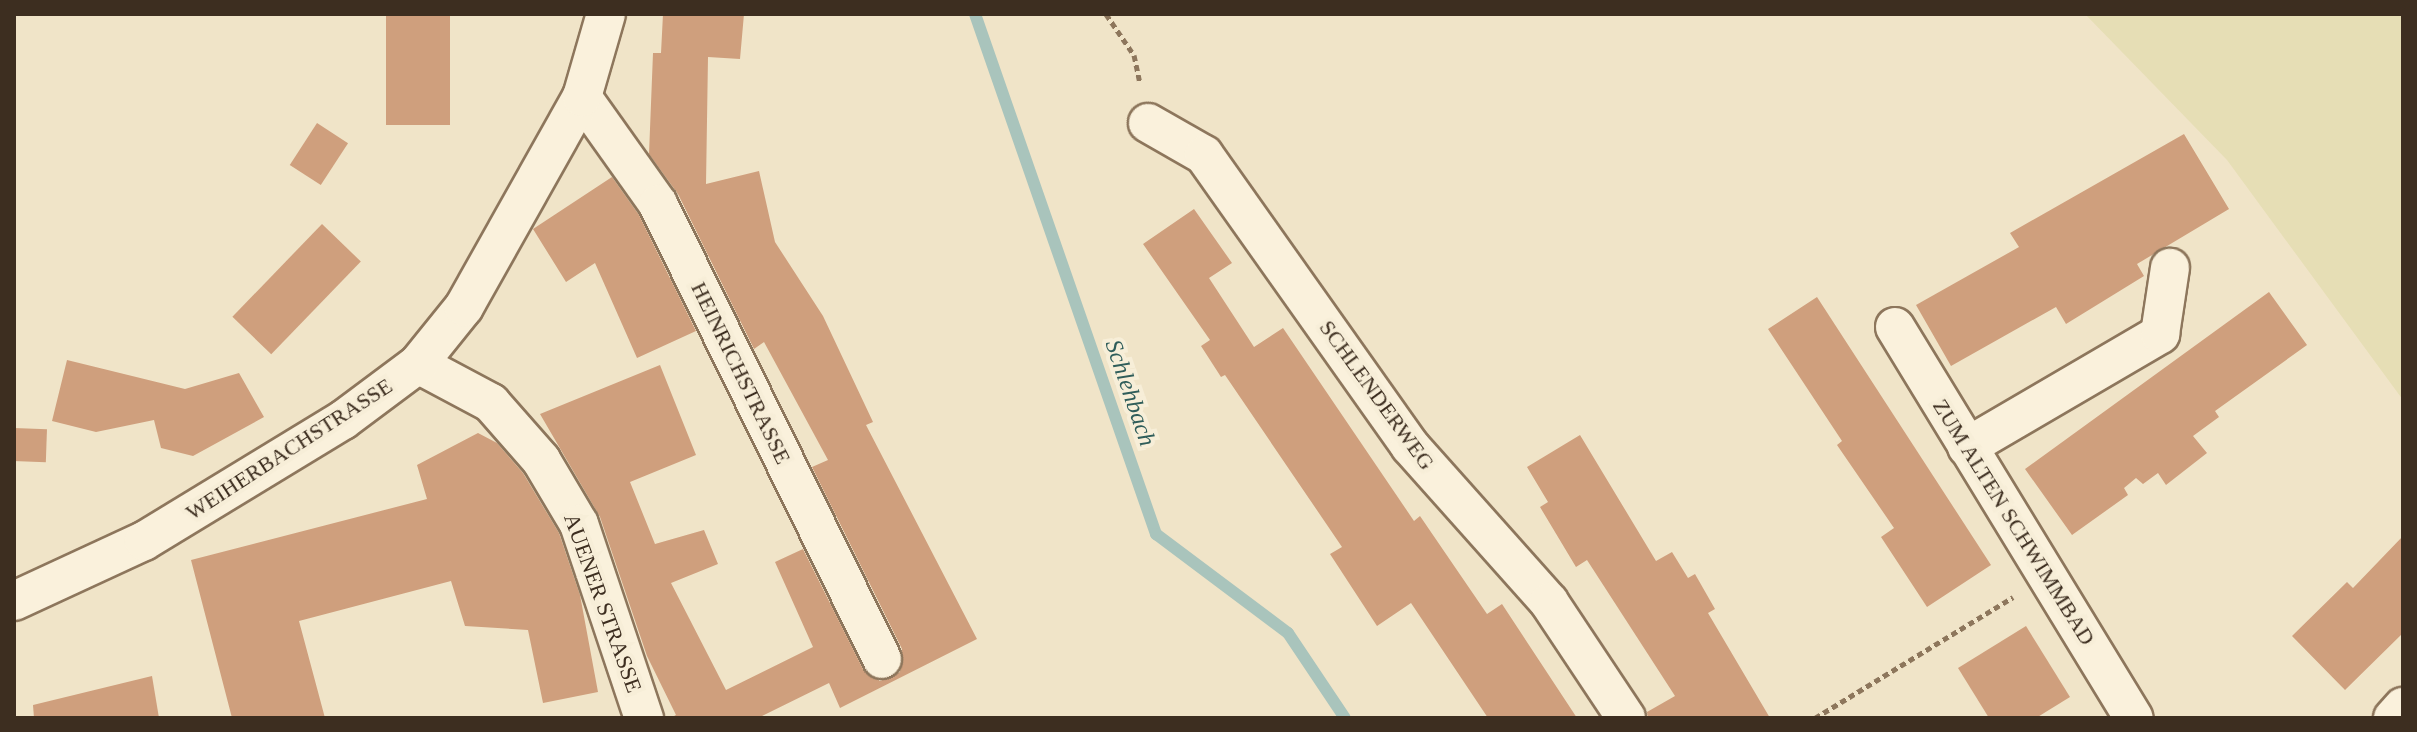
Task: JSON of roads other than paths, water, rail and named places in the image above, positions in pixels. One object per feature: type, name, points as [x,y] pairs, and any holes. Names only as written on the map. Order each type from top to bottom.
[{"type":"street","name":"WEIHERBACHSTRASSE","points":[[14,601],[144,541],[343,420],[418,364],[464,307],[582,97],[606,14]]},
{"type":"street","name":"HEINRICHSTRASSE","points":[[582,97],[658,204],[882,659]]},
{"type":"street","name":"SCHLENDERWEG","points":[[1148,123],[1204,155],[1410,446],[1549,602],[1626,718]]},
{"type":"street","points":[[1967,447],[2160,334],[2170,268]]},
{"type":"street","name":"ZUM ALTEN SCHWIMMBAD","points":[[1895,327],[2134,718]]},
{"type":"street","name":"AUENER STRASSE","points":[[418,364],[491,403],[541,460],[579,524],[644,718]]},
{"type":"street","points":[[2393,718],[2403,707]]},
{"type":"waterway","name":"Schlehbach","points":[[975,14],[1156,534],[1288,633],[1345,718]]}]
